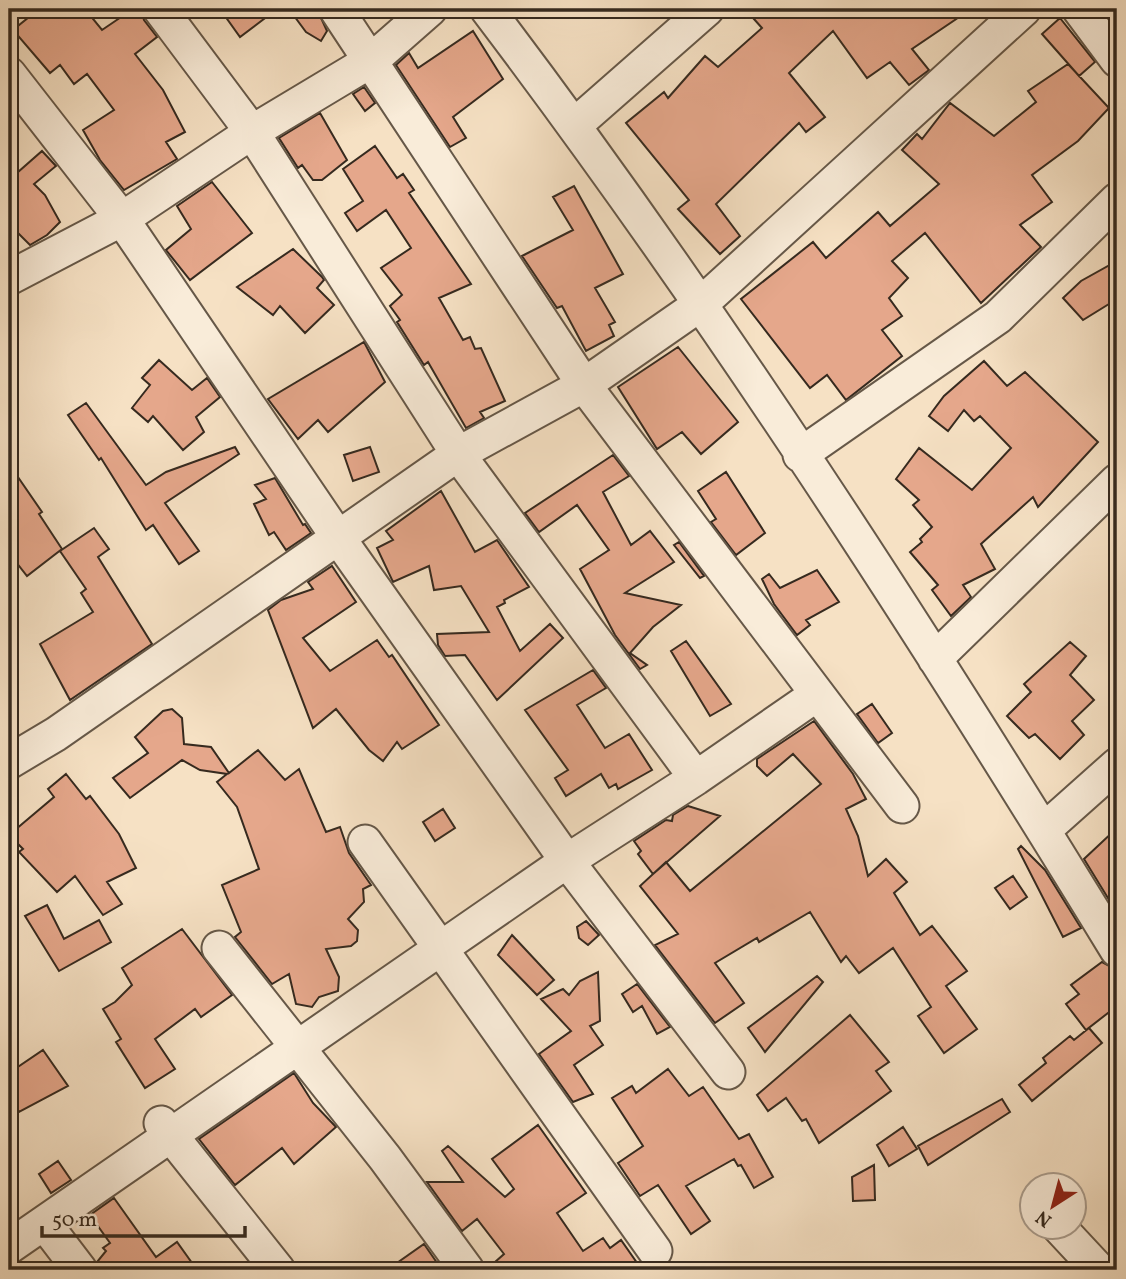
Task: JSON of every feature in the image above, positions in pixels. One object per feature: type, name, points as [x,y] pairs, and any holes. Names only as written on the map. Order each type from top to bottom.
[{"type":"street","points":[[160,9],[252,132],[458,454],[696,778]]},
{"type":"street","points":[[336,9],[584,384],[902,806]]},
{"type":"street","points":[[9,278],[122,219],[252,132],[372,60],[430,9]]},
{"type":"street","points":[[487,9],[575,125],[702,303],[935,659],[1117,950]]},
{"type":"street","points":[[575,125],[707,9]]},
{"type":"street","points":[[9,762],[56,734],[458,454],[584,384],[702,303],[1024,9]]},
{"type":"street","points":[[1079,9],[1117,60]]},
{"type":"street","points":[[9,74],[122,219],[337,536],[567,861],[728,1072]]},
{"type":"street","points":[[800,456],[998,317],[1117,200]]},
{"type":"street","points":[[935,659],[1117,481]]},
{"type":"street","points":[[9,1247],[567,861],[696,778],[816,695]]},
{"type":"street","points":[[1044,830],[1117,765]]},
{"type":"street","points":[[365,842],[654,1251]]},
{"type":"street","points":[[219,948],[361,1126],[467,1270]]},
{"type":"street","points":[[161,1123],[278,1270]]},
{"type":"street","points":[[48,1228],[80,1270]]},
{"type":"street","points":[[1070,1240],[1099,1270]]},
{"type":"building","points":[[39,9],[85,9],[102,30],[133,9],[141,9],[144,20],[157,37],[135,54],[163,90],[185,132],[166,142],[177,159],[124,190],[100,160],[83,130],[114,110],[87,74],[74,84],[60,65],[50,73],[13,30]]},
{"type":"building","points":[[220,9],[277,9],[240,37]]},
{"type":"building","points":[[289,9],[317,9],[327,31],[321,41],[306,32]]},
{"type":"building","points":[[745,9],[971,9],[912,49],[929,70],[909,85],[890,62],[867,78],[833,31],[789,73],[825,117],[806,132],[799,123],[716,204],[740,236],[720,254],[678,209],[689,200],[626,123],[664,92],[668,98],[705,56],[718,67],[762,28]]},
{"type":"building","points":[[1060,18],[1095,62],[1079,76],[1042,34]]},
{"type":"building","points":[[473,31],[503,79],[453,117],[466,138],[450,147],[396,65],[409,53],[418,68]]},
{"type":"building","points":[[1068,64],[1109,108],[1078,141],[1032,175],[1052,202],[1020,225],[1041,247],[981,303],[925,233],[892,261],[908,278],[889,298],[902,316],[882,330],[902,356],[846,400],[827,375],[810,388],[741,299],[813,242],[826,258],[878,212],[890,226],[939,184],[902,150],[917,134],[922,139],[950,103],[994,136],[1036,102],[1028,91]]},
{"type":"building","points":[[364,87],[375,103],[365,111],[353,94]]},
{"type":"building","points":[[320,113],[347,160],[322,180],[313,180],[302,165],[298,168],[279,138]]},
{"type":"building","points":[[375,146],[397,178],[403,174],[414,190],[409,193],[471,284],[439,298],[463,340],[470,337],[475,349],[481,348],[505,401],[480,412],[484,418],[466,428],[428,362],[424,365],[390,306],[402,295],[381,268],[411,248],[386,210],[357,231],[345,213],[363,201],[343,169]]},
{"type":"building","points":[[42,151],[56,166],[34,184],[45,195],[60,222],[47,235],[30,245],[9,224],[9,180]]},
{"type":"building","points":[[212,182],[252,233],[190,280],[166,250],[191,229],[177,206]]},
{"type":"building","points":[[574,186],[623,274],[595,288],[615,322],[609,325],[614,336],[586,351],[562,306],[557,308],[522,256],[573,230],[553,197]]},
{"type":"building","points":[[293,249],[322,277],[324,280],[317,288],[334,305],[305,333],[280,306],[273,315],[237,287]]},
{"type":"building","points":[[1117,261],[1117,299],[1083,320],[1063,298],[1081,281]]},
{"type":"building","points":[[364,342],[385,382],[328,432],[318,420],[298,439],[268,399]]},
{"type":"building","points":[[678,347],[738,422],[701,454],[682,432],[657,449],[618,387]]},
{"type":"building","points":[[159,360],[192,390],[207,378],[220,397],[196,417],[204,432],[183,450],[153,416],[148,422],[132,408],[150,385],[142,378]]},
{"type":"building","points":[[984,361],[1007,386],[1025,372],[1098,442],[1038,507],[1033,497],[981,544],[995,569],[963,585],[971,597],[951,616],[932,590],[938,585],[910,552],[922,542],[920,539],[932,527],[913,505],[919,500],[896,479],[919,448],[972,490],[1011,448],[980,416],[974,421],[964,410],[948,431],[929,416],[944,396]]},
{"type":"building","points":[[86,403],[146,485],[166,472],[235,447],[239,454],[165,503],[199,551],[179,564],[153,525],[146,530],[101,458],[99,460],[68,415]]},
{"type":"building","points":[[370,447],[379,472],[353,481],[344,455]]},
{"type":"building","points":[[613,455],[629,476],[603,492],[631,545],[650,531],[674,562],[625,593],[681,605],[653,627],[630,653],[647,665],[640,669],[615,635],[580,569],[609,550],[577,505],[539,532],[525,513]]},
{"type":"building","points":[[9,464],[42,512],[39,514],[62,549],[27,576],[9,553]]},
{"type":"building","points":[[726,472],[765,533],[736,555],[711,522],[716,519],[698,491]]},
{"type":"building","points":[[275,478],[303,525],[305,524],[311,533],[286,550],[274,532],[269,535],[254,504],[266,499],[255,485]]},
{"type":"building","points":[[441,491],[475,552],[497,540],[529,587],[504,600],[505,603],[497,607],[520,651],[550,624],[563,638],[497,700],[465,655],[445,656],[438,645],[437,634],[489,632],[461,586],[434,590],[429,566],[393,582],[377,548],[393,540],[386,531]]},
{"type":"building","points":[[94,528],[109,549],[98,557],[152,644],[70,700],[40,644],[93,612],[81,593],[86,589],[60,551]]},
{"type":"building","points":[[679,542],[704,576],[700,578],[674,545]]},
{"type":"building","points":[[332,566],[356,602],[303,638],[330,671],[377,640],[389,657],[392,655],[439,725],[402,749],[397,742],[383,761],[369,750],[336,709],[313,728],[268,610],[281,600],[313,589],[308,582]]},
{"type":"building","points":[[817,570],[839,602],[806,620],[810,625],[797,635],[774,604],[762,579],[769,574],[780,588]]},
{"type":"building","points":[[686,641],[731,704],[710,716],[671,651]]},
{"type":"building","points":[[1070,642],[1086,656],[1070,675],[1094,700],[1072,721],[1084,735],[1060,759],[1035,734],[1029,738],[1007,716],[1031,692],[1024,684]]},
{"type":"building","points":[[593,670],[606,688],[577,705],[605,748],[629,734],[652,770],[618,789],[616,784],[609,788],[601,774],[566,796],[555,778],[568,770],[525,710]]},
{"type":"building","points":[[872,704],[892,733],[878,743],[857,714]]},
{"type":"building","points":[[172,709],[182,718],[184,744],[211,747],[229,773],[258,750],[285,780],[299,769],[326,832],[340,827],[349,853],[371,885],[363,889],[364,902],[348,919],[358,930],[357,941],[351,946],[326,949],[339,977],[338,991],[319,997],[312,1007],[296,1004],[289,974],[272,984],[235,937],[241,932],[222,885],[259,869],[237,807],[217,782],[227,774],[200,770],[182,760],[130,798],[113,778],[148,753],[135,737],[163,711]]},
{"type":"building","points":[[814,721],[853,774],[866,799],[846,809],[858,836],[868,876],[886,859],[907,882],[894,893],[920,935],[932,926],[967,971],[946,986],[977,1029],[944,1053],[918,1016],[931,1007],[893,948],[859,973],[846,956],[841,962],[810,912],[759,942],[757,938],[715,963],[744,1003],[715,1023],[655,945],[678,934],[640,886],[666,862],[690,891],[821,784],[793,754],[767,776],[757,766],[757,759]]},
{"type":"building","points":[[66,774],[86,799],[90,796],[119,834],[136,868],[107,882],[122,904],[103,915],[75,876],[57,892],[19,852],[23,849],[9,835],[54,797],[48,789]]},
{"type":"building","points":[[688,806],[720,816],[653,874],[638,854],[641,851],[634,841],[666,820],[672,821],[673,815]]},
{"type":"building","points":[[443,809],[455,828],[435,841],[423,822]]},
{"type":"building","points":[[1117,828],[1117,898],[1111,903],[1084,859]]},
{"type":"building","points":[[1021,846],[1045,870],[1081,928],[1063,937],[1018,849]]},
{"type":"building","points":[[1013,876],[1027,897],[1010,909],[995,888]]},
{"type":"building","points":[[47,905],[64,939],[99,920],[111,942],[59,971],[25,916]]},
{"type":"building","points":[[586,921],[599,935],[588,945],[579,938],[577,927]]},
{"type":"building","points":[[182,929],[232,995],[201,1017],[195,1009],[155,1039],[175,1069],[145,1088],[116,1042],[121,1039],[103,1009],[115,1002],[132,985],[122,968]]},
{"type":"building","points":[[512,935],[554,980],[537,995],[498,955]]},
{"type":"building","points":[[1102,962],[1117,970],[1117,1006],[1086,1030],[1066,1004],[1079,994],[1071,985]]},
{"type":"building","points":[[598,972],[600,1021],[590,1026],[603,1045],[574,1065],[593,1094],[573,1102],[539,1054],[571,1031],[541,999],[563,989],[569,995],[580,981]]},
{"type":"building","points":[[817,976],[823,982],[765,1052],[748,1028]]},
{"type":"building","points":[[637,984],[670,1027],[657,1034],[642,1006],[633,1012],[622,994]]},
{"type":"building","points":[[850,1015],[889,1062],[876,1071],[891,1091],[819,1143],[806,1119],[802,1121],[786,1098],[768,1111],[757,1095]]},
{"type":"building","points":[[1089,1028],[1102,1043],[1032,1101],[1019,1085],[1046,1063],[1043,1058],[1070,1036],[1074,1040]]},
{"type":"building","points":[[43,1050],[68,1086],[19,1112],[9,1094],[9,1073]]},
{"type":"building","points":[[668,1069],[689,1096],[703,1087],[739,1139],[749,1134],[773,1177],[754,1188],[741,1165],[738,1166],[734,1159],[686,1186],[710,1221],[691,1234],[658,1185],[640,1196],[618,1163],[643,1146],[612,1098],[632,1086],[636,1093]]},
{"type":"building","points":[[294,1073],[313,1103],[336,1127],[294,1164],[282,1148],[235,1185],[199,1139]]},
{"type":"building","points":[[1002,1099],[1010,1112],[928,1165],[918,1146]]},
{"type":"building","points":[[538,1125],[586,1193],[557,1213],[583,1251],[603,1238],[610,1248],[621,1240],[642,1270],[486,1270],[504,1254],[477,1219],[462,1231],[427,1182],[463,1182],[442,1151],[448,1146],[505,1197],[514,1189],[492,1159]]},
{"type":"building","points":[[903,1127],[917,1149],[889,1166],[877,1145]]},
{"type":"building","points":[[58,1161],[71,1180],[51,1193],[39,1174]]},
{"type":"building","points":[[874,1165],[875,1200],[853,1201],[852,1177]]},
{"type":"building","points":[[114,1198],[156,1257],[177,1242],[197,1270],[99,1270],[97,1262],[106,1251],[103,1248],[110,1243],[90,1215]]},
{"type":"building","points":[[424,1244],[442,1270],[387,1270]]}]
